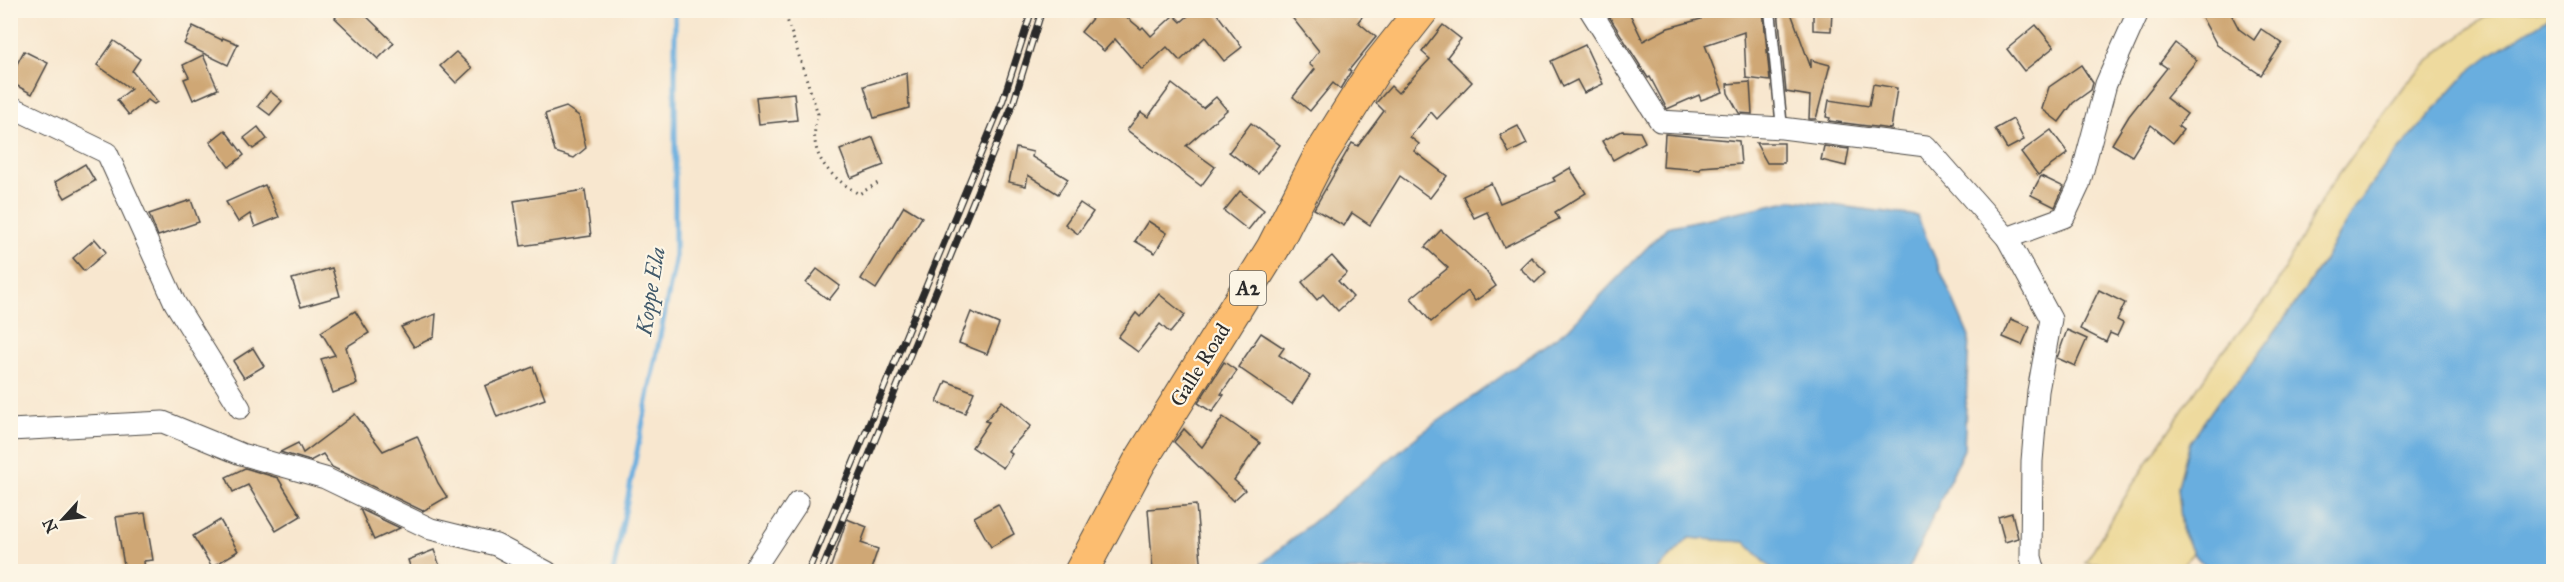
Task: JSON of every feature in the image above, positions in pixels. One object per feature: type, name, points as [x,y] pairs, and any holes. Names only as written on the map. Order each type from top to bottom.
[{"type":"highway","name":"Galle Road","points":[[1081,572],[1139,463],[1273,248],[1319,158],[1373,72],[1422,10]]},
{"type":"street","points":[[1590,10],[1660,121],[1782,128],[1926,146],[2007,238],[2051,320],[2038,391],[2032,461],[2031,557],[2035,572]]},
{"type":"street","points":[[2007,238],[2064,217],[2079,185],[2106,84],[2139,10]]},
{"type":"street","points":[[10,106],[107,153],[175,303],[240,408]]},
{"type":"street","points":[[10,430],[163,422],[241,454],[325,478],[431,529],[496,545],[547,572]]},
{"type":"street","points":[[752,572],[798,502]]},
{"type":"lane","points":[[1770,10],[1782,128]]},
{"type":"path","points":[[784,10],[818,114],[813,130],[818,157],[840,183],[859,194],[878,183]]},
{"type":"sand","points":[[2502,11],[2553,11],[2553,15],[2466,74],[2387,163],[2293,307],[2237,383],[2219,400],[2190,442],[2178,486],[2182,529],[2193,553],[2180,568],[2169,570],[2085,563],[2131,487],[2218,357],[2270,296],[2327,190],[2406,84],[2442,49],[2485,17]]},
{"type":"sand","points":[[1689,538],[1745,542],[1774,571],[1656,572]]},
{"type":"water","points":[[2553,15],[2553,571],[2210,571],[2193,553],[2182,529],[2178,486],[2190,442],[2219,400],[2237,383],[2293,307],[2356,205],[2387,163],[2466,74],[2489,56]]},
{"type":"water","points":[[1793,200],[1917,216],[1969,337],[1964,449],[1908,571],[1774,571],[1745,542],[1689,538],[1656,571],[1253,571],[1419,435],[1569,328],[1667,227]]},
{"type":"building","points":[[342,10],[360,10],[394,43],[378,59],[335,18]]},
{"type":"building","points":[[1099,10],[1118,10],[1141,29],[1143,27],[1151,36],[1174,15],[1181,22],[1195,10],[1214,10],[1242,47],[1224,61],[1205,37],[1180,61],[1167,47],[1142,70],[1115,39],[1104,51],[1081,32]]},
{"type":"building","points":[[1286,10],[1367,10],[1358,22],[1376,37],[1349,70],[1351,71],[1340,89],[1333,83],[1310,111],[1293,97],[1315,69],[1309,64],[1319,51]]},
{"type":"building","points":[[1605,10],[1628,10],[1643,41],[1668,28],[1701,19],[1700,16],[1717,10],[1763,10],[1770,81],[1746,78],[1744,32],[1705,45],[1723,92],[1701,100],[1699,95],[1667,109],[1650,77],[1648,78]]},
{"type":"building","points":[[1778,10],[1790,10],[1811,68],[1811,60],[1830,65],[1816,119],[1809,119],[1810,96],[1786,92]]},
{"type":"building","points":[[1813,10],[1832,10],[1831,31],[1813,30]]},
{"type":"building","points":[[2198,10],[2229,10],[2239,29],[2254,40],[2261,29],[2282,43],[2261,75],[2217,45]]},
{"type":"building","points":[[1443,25],[1461,39],[1447,57],[1472,82],[1437,119],[1431,112],[1410,137],[1419,144],[1414,151],[1447,176],[1430,198],[1400,176],[1370,225],[1352,213],[1344,226],[1314,209],[1352,143],[1358,146],[1384,111],[1376,103],[1391,86],[1398,93],[1430,59],[1422,52]]},
{"type":"building","points":[[2036,25],[2054,47],[2024,71],[2007,49]]},
{"type":"building","points":[[193,26],[222,40],[223,38],[238,44],[228,65],[184,44]]},
{"type":"building","points":[[114,41],[140,59],[132,71],[157,102],[154,104],[148,100],[129,115],[117,100],[131,89],[97,65]]},
{"type":"building","points":[[2175,43],[2197,60],[2166,98],[2187,114],[2178,126],[2183,130],[2173,143],[2151,125],[2132,156],[2112,144],[2129,116],[2167,68],[2160,63]]},
{"type":"building","points":[[1585,45],[1603,84],[1584,93],[1577,80],[1563,87],[1551,61]]},
{"type":"building","points":[[24,51],[48,63],[32,94],[10,82],[10,77]]},
{"type":"building","points":[[456,52],[472,68],[456,83],[440,66]]},
{"type":"building","points":[[203,55],[218,89],[193,100],[184,79],[189,77],[183,65]]},
{"type":"building","points":[[2081,65],[2093,83],[2091,90],[2073,103],[2059,122],[2042,109],[2049,87]]},
{"type":"building","points":[[907,73],[909,108],[874,118],[864,86]]},
{"type":"building","points":[[1750,82],[1752,114],[1739,113],[1728,93],[1727,84]]},
{"type":"building","points":[[1172,84],[1203,108],[1216,97],[1227,110],[1186,146],[1215,167],[1201,186],[1127,130],[1141,112],[1148,117]]},
{"type":"building","points":[[1873,84],[1897,88],[1891,129],[1829,121],[1830,118],[1826,117],[1829,100],[1869,106]]},
{"type":"building","points":[[270,91],[282,101],[270,115],[258,106]]},
{"type":"building","points":[[794,93],[797,120],[759,124],[756,97]]},
{"type":"building","points":[[566,107],[579,116],[586,148],[574,158],[555,152],[545,114]]},
{"type":"building","points":[[2013,119],[2024,140],[2007,149],[1995,129]]},
{"type":"building","points":[[1251,123],[1280,145],[1258,174],[1229,152]]},
{"type":"building","points":[[1518,126],[1527,144],[1509,153],[1500,135]]},
{"type":"building","points":[[258,127],[267,139],[253,149],[244,138]]},
{"type":"building","points":[[225,130],[244,155],[229,167],[210,142]]},
{"type":"building","points":[[2051,130],[2068,153],[2038,175],[2021,152]]},
{"type":"building","points":[[1622,131],[1640,132],[1645,142],[1613,160],[1602,141]]},
{"type":"building","points":[[1665,134],[1739,141],[1741,164],[1701,167],[1700,170],[1663,167]]},
{"type":"building","points":[[873,137],[884,165],[851,178],[840,150]]},
{"type":"building","points":[[1756,143],[1784,143],[1784,163],[1767,163]]},
{"type":"building","points":[[1824,146],[1849,149],[1846,166],[1821,160]]},
{"type":"building","points":[[1016,148],[1033,152],[1032,157],[1068,179],[1058,194],[1028,175],[1026,186],[1009,182]]},
{"type":"building","points":[[85,164],[95,181],[65,198],[55,182]]},
{"type":"building","points":[[1570,168],[1586,193],[1555,212],[1559,219],[1504,247],[1487,212],[1474,218],[1463,196],[1491,183],[1500,203],[1555,181],[1553,178]]},
{"type":"building","points":[[2041,176],[2064,187],[2055,207],[2031,195]]},
{"type":"building","points":[[265,185],[279,217],[255,227],[250,214],[238,222],[226,202]]},
{"type":"building","points":[[585,190],[591,236],[521,246],[514,201]]},
{"type":"building","points":[[1240,191],[1264,210],[1248,230],[1224,211]]},
{"type":"building","points":[[191,200],[199,222],[158,236],[149,214]]},
{"type":"building","points":[[1080,203],[1093,212],[1078,234],[1065,224]]},
{"type":"building","points":[[904,206],[922,217],[876,289],[861,279]]},
{"type":"building","points":[[1148,221],[1167,233],[1155,253],[1135,241]]},
{"type":"building","points":[[1441,230],[1486,271],[1496,286],[1475,301],[1468,291],[1431,322],[1411,298],[1448,268],[1425,247]]},
{"type":"building","points":[[95,239],[106,252],[84,271],[73,258]]},
{"type":"building","points":[[1332,256],[1347,273],[1338,281],[1353,297],[1338,311],[1323,294],[1317,300],[1302,282]]},
{"type":"building","points":[[1531,257],[1546,272],[1535,283],[1520,268]]},
{"type":"building","points":[[332,268],[340,296],[301,307],[292,279]]},
{"type":"building","points":[[817,269],[840,286],[829,300],[806,283]]},
{"type":"building","points":[[2099,290],[2125,303],[2117,320],[2123,323],[2117,336],[2110,333],[2106,342],[2080,329]]},
{"type":"building","points":[[1159,294],[1185,315],[1170,333],[1160,324],[1138,352],[1118,337],[1136,313],[1140,317]]},
{"type":"building","points":[[355,311],[369,333],[346,347],[357,384],[333,393],[321,359],[335,355],[321,332]]},
{"type":"building","points":[[971,312],[999,324],[987,354],[959,343]]},
{"type":"building","points":[[436,314],[434,337],[414,347],[401,327]]},
{"type":"building","points":[[2011,319],[2030,327],[2022,345],[2003,337]]},
{"type":"building","points":[[2067,330],[2087,339],[2075,366],[2057,358]]},
{"type":"building","points":[[1261,333],[1284,348],[1279,355],[1310,376],[1292,404],[1238,367]]},
{"type":"building","points":[[253,348],[264,366],[244,378],[233,361]]},
{"type":"building","points":[[1224,362],[1237,371],[1212,412],[1198,403]]},
{"type":"building","points":[[533,367],[545,399],[497,417],[485,386]]},
{"type":"building","points":[[946,381],[974,392],[965,413],[937,402]]},
{"type":"building","points":[[1002,401],[1031,426],[1008,451],[1012,454],[1003,468],[972,447],[989,422],[985,421]]},
{"type":"building","points":[[355,414],[383,451],[417,436],[438,483],[447,497],[423,511],[332,467],[323,454],[310,461],[280,452],[298,443],[303,453]]},
{"type":"building","points":[[1223,417],[1260,443],[1234,480],[1245,490],[1233,501],[1174,442],[1184,429],[1202,447]]},
{"type":"building","points":[[245,468],[278,478],[301,516],[276,531],[248,485],[233,492],[226,477]]},
{"type":"building","points":[[998,504],[1014,534],[991,547],[974,517]]},
{"type":"building","points":[[1196,505],[1202,572],[1153,572],[1148,509]]},
{"type":"building","points":[[360,509],[400,528],[374,540]]},
{"type":"building","points":[[145,513],[153,560],[144,561],[145,572],[125,572],[116,517]]},
{"type":"building","points":[[2012,513],[2018,538],[2005,542],[1998,517]]},
{"type":"building","points":[[847,519],[867,527],[861,543],[878,549],[870,572],[829,572]]},
{"type":"building","points":[[220,520],[238,551],[212,567],[193,536]]},
{"type":"building","points":[[434,550],[442,572],[412,572],[408,560]]},
{"type":"waterway","name":"Koppe Ela","points":[[613,572],[675,261],[675,10]]},
{"type":"railway","points":[[808,572],[1003,100],[1032,10]]},
{"type":"railway","points":[[821,572],[1013,104],[1042,10]]}]
